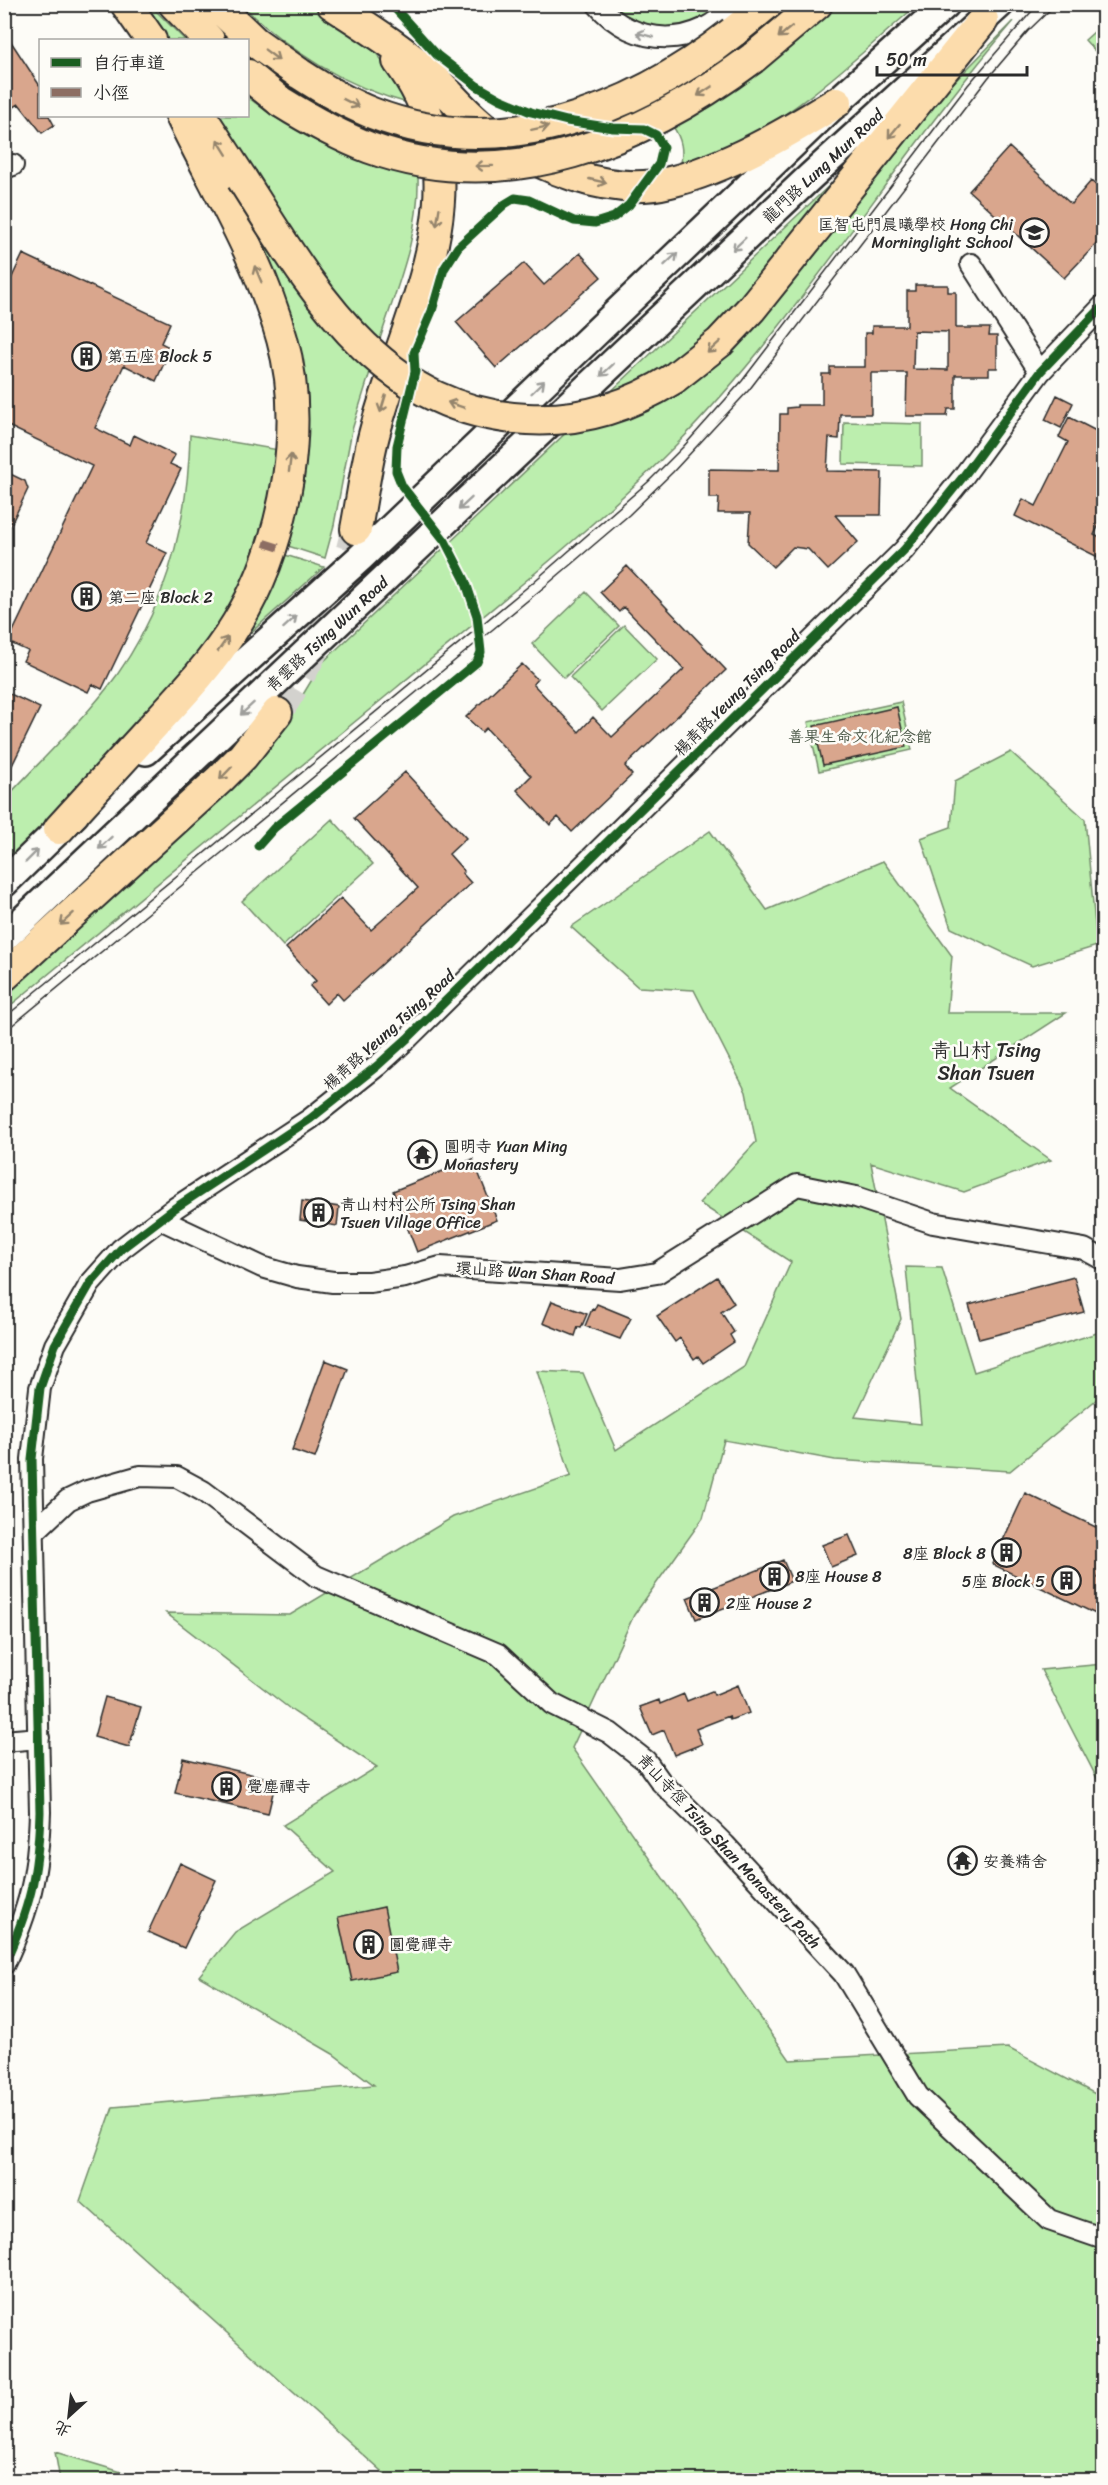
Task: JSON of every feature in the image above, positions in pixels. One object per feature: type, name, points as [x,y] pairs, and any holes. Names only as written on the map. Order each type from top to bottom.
[{"type":"main road","points":[[126,4],[143,39]]},
{"type":"main road","points":[[126,4],[150,39]]},
{"type":"main road","points":[[174,4],[208,39]]},
{"type":"main road","points":[[215,4],[255,42],[300,74],[358,107],[406,124],[469,134],[529,130],[592,113],[651,86],[716,45],[767,4]]},
{"type":"main road","points":[[332,4],[428,73],[486,130],[544,163],[592,180],[612,184],[652,185],[688,177],[769,141],[837,102],[946,4]]},
{"type":"main road","points":[[249,76],[281,102],[351,140],[408,158],[443,165],[473,166],[544,160],[597,146],[678,108],[738,69],[817,4]]},
{"type":"main road","points":[[202,117],[299,269],[330,310],[373,356],[415,386],[442,400],[494,416],[551,420],[623,405],[673,379],[713,349],[751,309],[991,12]]},
{"type":"main road","name":"龍門路 Lung Mun Road","points":[[650,330],[811,176],[991,12]]},
{"type":"main road","points":[[356,529],[374,435],[427,264],[438,220],[441,196],[438,149],[424,103],[412,80],[393,55],[367,28]]},
{"type":"main road","name":"青雲路 Tsing Wun Road","points":[[4,883],[59,829],[360,558],[837,102]]},
{"type":"main road","points":[[59,829],[198,677],[227,639],[249,602],[266,562],[278,528],[287,486],[294,422],[291,379],[282,338],[255,266],[180,117]]},
{"type":"main road","name":"青雲路 Tsing Wun Road","points":[[4,938],[650,330]]},
{"type":"main road","points":[[4,976],[220,779],[243,756],[278,712]]},
{"type":"street","points":[[597,4],[614,21],[628,30],[642,35],[673,38],[703,30],[717,22],[734,4]]},
{"type":"street","points":[[972,264],[1040,372]]},
{"type":"street","name":"楊青路 Yeung Tsing Road","points":[[4,1964],[23,1922],[37,1867],[40,1812],[34,1432],[40,1388],[52,1353],[78,1302],[104,1267],[127,1244],[160,1219],[310,1119],[409,1037],[904,550],[963,477],[1040,372],[1104,305]]},
{"type":"street","name":"環山路 Wan Shan Road","points":[[160,1219],[262,1268],[297,1277],[333,1282],[369,1282],[405,1277],[440,1267],[620,1279],[657,1273],[797,1185],[856,1197],[933,1223],[1084,1250],[1104,1260]]},
{"type":"street","name":"青山寺徑 Tsing Shan Monastery Path","points":[[34,1532],[68,1500],[87,1491],[140,1476],[177,1478],[197,1486],[316,1576],[498,1654],[552,1704],[610,1733],[646,1761],[662,1782],[725,1845],[844,1974],[918,2096],[1049,2220],[1104,2239]]},
{"type":"street","points":[[4,1741],[39,1738]]},
{"type":"green space","points":[[145,5],[150,5],[184,39],[167,39]]},
{"type":"green space","points":[[242,5],[317,5],[374,51],[388,67],[411,104],[364,88],[319,65],[279,37]]},
{"type":"green space","points":[[609,5],[719,5],[700,19],[664,27],[640,24],[626,18]]},
{"type":"green space","points":[[832,5],[917,5],[825,85],[775,121],[717,153],[680,168],[681,145],[672,125],[756,68]]},
{"type":"green space","points":[[1014,21],[929,126],[765,343],[676,445],[609,509],[503,600],[5,1010],[4,992],[208,808],[290,716],[322,663],[570,429],[627,416]]},
{"type":"green space","points":[[1103,24],[1103,60],[1085,40]]},
{"type":"green space","points":[[249,98],[286,125],[328,147],[372,164],[418,176],[418,198],[411,241],[378,345],[335,297],[217,117],[249,117]]},
{"type":"green space","points":[[218,164],[371,369],[352,430],[334,525],[325,558],[285,545],[305,442]]},
{"type":"green space","points":[[851,165],[725,320],[669,367],[604,398]]},
{"type":"green space","points":[[844,422],[922,424],[922,466],[843,464]]},
{"type":"green space","points":[[190,435],[279,450],[259,551],[211,642],[50,821],[5,867],[4,800],[77,724],[104,692],[135,648],[150,619],[172,560],[179,530],[185,499]]},
{"type":"green space","points":[[282,554],[324,567],[237,645]]},
{"type":"green space","points":[[586,592],[619,626],[564,678],[532,644]]},
{"type":"green space","points":[[624,625],[657,659],[602,711],[570,677]]},
{"type":"green space","name":"善果生命文化紀念館","points":[[901,702],[912,750],[819,771],[808,722]]},
{"type":"green space","points":[[1011,752],[1085,819],[1097,946],[1032,966],[951,928],[921,838],[951,827],[955,781]]},
{"type":"green space","points":[[332,819],[373,864],[283,946],[242,901]]},
{"type":"green space","points":[[710,831],[767,910],[883,861],[952,956],[947,1013],[1066,1013],[950,1088],[1051,1160],[964,1192],[871,1163],[901,1319],[855,1417],[921,1424],[906,1267],[942,1268],[974,1372],[1103,1331],[1103,1394],[1010,1471],[835,1460],[724,1440],[703,1518],[634,1615],[572,1748],[790,2060],[1008,2048],[1103,2098],[1103,2480],[391,2480],[80,2201],[113,2107],[374,2085],[333,2054],[199,1976],[235,1932],[335,1872],[283,1825],[377,1767],[294,1712],[166,1613],[290,1615],[453,1517],[571,1476],[537,1371],[583,1373],[616,1450],[744,1367],[791,1262],[699,1203],[756,1142],[746,1092],[694,990],[638,987],[571,927]]},
{"type":"green space","points":[[1104,1665],[1103,1790],[1041,1670]]},
{"type":"green space","points":[[55,2452],[148,2480],[60,2480]]},
{"type":"building","points":[[4,31],[39,84],[39,117],[50,117],[54,125],[42,133],[19,104],[4,113]]},
{"type":"building","points":[[1009,147],[1071,204],[1091,181],[1104,192],[1104,236],[1064,278],[969,191]]},
{"type":"building","points":[[580,253],[601,277],[496,368],[456,322],[524,263],[544,285]]},
{"type":"building","points":[[23,254],[170,323],[161,343],[171,348],[156,381],[124,365],[95,428],[130,445],[134,435],[175,455],[170,464],[181,469],[146,543],[167,553],[102,689],[92,684],[88,692],[23,661],[28,651],[8,642],[92,466],[4,424],[4,294]]},
{"type":"building","points":[[915,285],[948,285],[948,292],[956,292],[956,328],[990,328],[989,336],[997,336],[997,368],[989,368],[989,375],[955,375],[955,409],[948,409],[947,416],[906,416],[907,373],[871,373],[871,414],[840,414],[839,439],[829,438],[827,471],[882,472],[881,515],[835,515],[858,542],[828,570],[808,549],[793,547],[773,567],[748,543],[750,513],[718,513],[719,498],[709,498],[709,469],[779,470],[780,414],[787,414],[787,408],[797,407],[797,405],[822,405],[822,374],[830,374],[830,367],[865,367],[865,333],[872,333],[872,326],[907,326],[907,291],[915,291]],"holes":[[[914,331],[948,332],[948,370],[913,369]]]},
{"type":"building","points":[[1057,395],[1073,403],[1061,428],[1045,420]]},
{"type":"building","points":[[1069,417],[1104,435],[1104,515],[1094,535],[1104,540],[1104,560],[1015,516],[1023,499],[1036,506],[1068,442],[1059,437]]},
{"type":"building","points":[[4,471],[25,481],[28,489],[4,539]]},
{"type":"building","points":[[627,566],[726,670],[625,766],[632,775],[572,832],[558,817],[550,825],[517,790],[531,776],[486,728],[482,732],[466,717],[522,664],[537,679],[533,684],[579,732],[593,717],[612,737],[684,669],[624,607],[619,612],[600,592]]},
{"type":"building","points":[[4,691],[40,708],[4,782]]},
{"type":"building","name":"善果生命文化紀念館","points":[[897,707],[906,747],[823,765],[814,726]]},
{"type":"building","points":[[405,772],[466,838],[449,854],[471,883],[343,1000],[337,993],[326,1004],[310,986],[316,981],[286,948],[341,898],[371,930],[418,888],[354,818]]},
{"type":"building","points":[[473,1159],[497,1220],[417,1252],[393,1191]]},
{"type":"building","name":"青山村村公所 Tsing Shan Tsuen Village Office","points":[[302,1201],[339,1207],[337,1226],[300,1220]]},
{"type":"building","points":[[717,1277],[734,1303],[721,1312],[734,1332],[730,1335],[734,1342],[703,1363],[698,1356],[694,1359],[680,1338],[675,1342],[657,1316]]},
{"type":"building","points":[[1074,1277],[1084,1312],[979,1339],[969,1305]]},
{"type":"building","points":[[552,1301],[587,1314],[575,1336],[543,1323]]},
{"type":"building","points":[[597,1304],[631,1318],[620,1339],[585,1326],[592,1309],[594,1310]]},
{"type":"building","points":[[325,1360],[348,1369],[315,1458],[292,1450]]},
{"type":"building","points":[[1025,1493],[1104,1531],[1104,1566],[1098,1578],[1104,1581],[1104,1618],[992,1564]]},
{"type":"building","points":[[849,1535],[858,1556],[831,1567],[822,1545]]},
{"type":"building","points":[[783,1560],[792,1581],[696,1619],[687,1598]]},
{"type":"building","points":[[738,1685],[749,1713],[730,1720],[729,1716],[696,1729],[702,1744],[674,1755],[664,1730],[652,1735],[640,1707],[659,1700],[660,1704],[684,1694],[687,1701],[712,1691],[714,1695]]},
{"type":"building","points":[[105,1697],[141,1707],[129,1747],[94,1737]]},
{"type":"building","name":"覺塵禪寺","points":[[183,1758],[276,1780],[268,1814],[175,1793]]},
{"type":"building","points":[[180,1863],[216,1880],[184,1948],[148,1932]]},
{"type":"building","name":"圓覺禪寺","points":[[384,1907],[397,1972],[352,1981],[338,1917]]},
{"type":"tunnel","points":[[277,713],[304,669],[335,602],[356,529]]},
{"type":"tram line","points":[[4,1018],[531,584],[648,482],[742,381],[968,85],[1038,4]]},
{"type":"tram line","points":[[4,1032],[629,515],[673,472],[749,390],[988,78],[1028,31],[1056,4]]},
{"type":"marked path","points":[[264,543],[280,548]]},
{"type":"cycle path","points":[[258,846],[274,828],[477,662],[481,652],[477,616],[465,580],[445,541],[402,486],[396,471],[397,446],[415,372],[414,353],[432,311],[444,269],[458,247],[505,204],[515,198],[529,200],[574,221],[595,223],[614,217],[629,205],[659,164],[663,147],[656,135],[644,129],[613,128],[567,121],[531,112],[500,99],[477,86],[437,55],[391,4]]},
{"type":"cycle path","points":[[4,1964],[31,1891],[39,1834],[32,1459],[40,1388],[55,1345],[90,1284],[121,1249],[175,1208],[310,1119],[377,1066],[409,1037],[904,550],[963,477],[1040,372],[1104,305]]},
{"type":"place","name":"匡智屯門晨曦學校 Hong Chi Morninglight School","points":[[1034,233]]},
{"type":"place","name":"第五座 Block 5","points":[[86,356]]},
{"type":"place","name":"第二座 Block 2","points":[[87,597]]},
{"type":"place","name":"圓明寺 Yuan Ming Monastery","points":[[423,1155]]},
{"type":"place","name":"青山村村公所 Tsing Shan Tsuen Village Office","points":[[319,1213]]},
{"type":"place","name":"8座 Block 8","points":[[1007,1553]]},
{"type":"place","name":"8座 House 8","points":[[774,1576]]},
{"type":"place","name":"5座 Block 5","points":[[1066,1581]]},
{"type":"place","name":"2座 House 2","points":[[705,1603]]},
{"type":"place","name":"覺塵禪寺","points":[[226,1786]]},
{"type":"place","name":"安養精舍","points":[[962,1861]]},
{"type":"place","name":"圓覺禪寺","points":[[368,1944]]},
{"type":"district","name":"青山村 Tsing Shan Tsuen","points":[[986,1062]]}]
